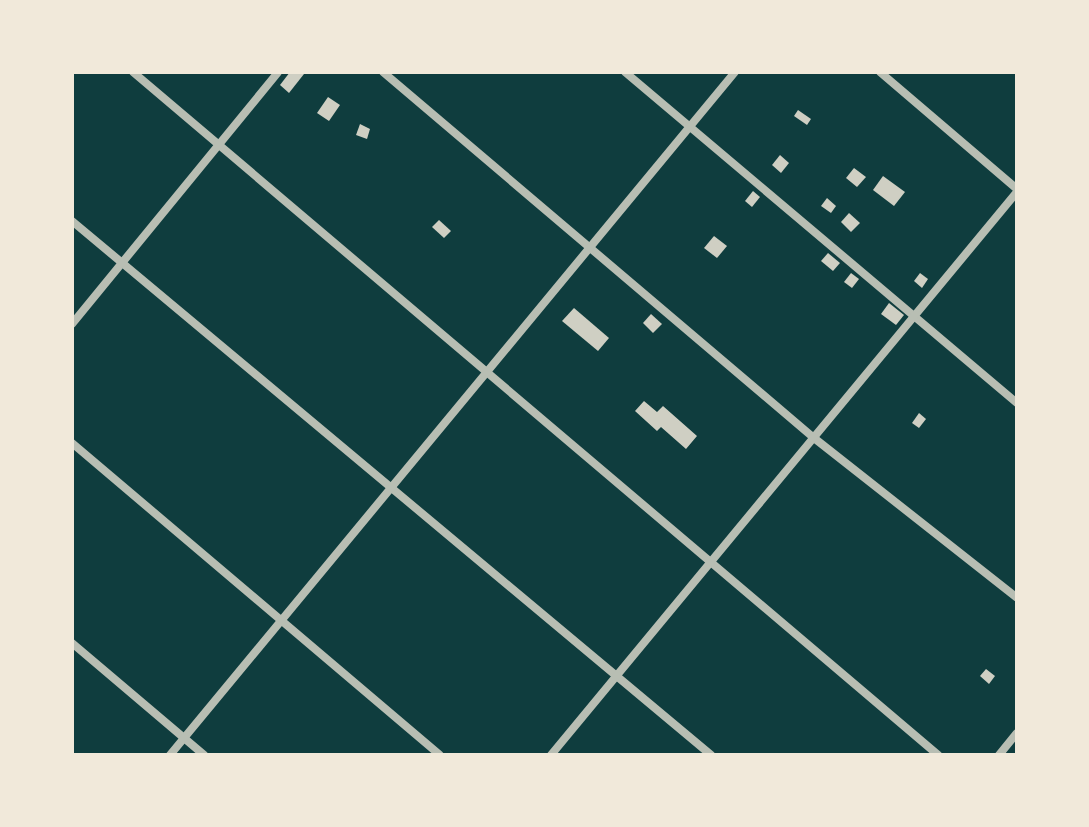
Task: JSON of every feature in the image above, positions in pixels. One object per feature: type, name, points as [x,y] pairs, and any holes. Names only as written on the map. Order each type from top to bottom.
[{"type":"street","points":[[133,72],[938,755]]},
{"type":"street","points":[[72,324],[278,72]]},
{"type":"street","points":[[383,72],[814,438],[1017,598]]},
{"type":"street","points":[[625,72],[1017,403]]},
{"type":"street","points":[[170,755],[735,72]]},
{"type":"street","points":[[551,755],[1017,190],[880,72]]},
{"type":"street","points":[[72,221],[711,755]]},
{"type":"street","points":[[72,443],[440,755]]},
{"type":"street","points":[[72,643],[204,755]]},
{"type":"street","points":[[999,755],[1017,733]]},
{"type":"building","points":[[290,72],[304,74],[289,93],[280,85]]},
{"type":"building","points":[[328,97],[340,105],[329,121],[317,113]]},
{"type":"building","points":[[798,110],[811,119],[807,125],[794,116]]},
{"type":"building","points":[[360,124],[370,129],[367,139],[356,135]]},
{"type":"building","points":[[780,155],[789,163],[781,173],[772,165]]},
{"type":"building","points":[[854,168],[866,177],[857,187],[846,178]]},
{"type":"building","points":[[883,176],[905,192],[894,206],[873,190]]},
{"type":"building","points":[[753,191],[760,197],[752,207],[745,201]]},
{"type":"building","points":[[827,198],[836,206],[831,213],[821,206]]},
{"type":"building","points":[[849,213],[860,223],[851,232],[841,222]]},
{"type":"building","points":[[439,220],[451,231],[444,238],[432,227]]},
{"type":"building","points":[[714,236],[727,246],[717,258],[704,248]]},
{"type":"building","points":[[828,253],[840,263],[833,271],[821,261]]},
{"type":"building","points":[[851,273],[859,279],[852,288],[844,282]]},
{"type":"building","points":[[920,273],[928,279],[922,288],[914,281]]},
{"type":"building","points":[[889,303],[904,315],[896,325],[881,314]]},
{"type":"building","points":[[574,308],[609,338],[598,351],[562,321]]},
{"type":"building","points":[[651,314],[662,324],[653,333],[643,323]]},
{"type":"building","points":[[644,401],[657,412],[663,406],[697,436],[686,449],[661,427],[657,431],[635,411]]},
{"type":"building","points":[[919,413],[926,419],[919,428],[912,423]]},
{"type":"building","points":[[986,669],[995,676],[989,684],[980,676]]}]
